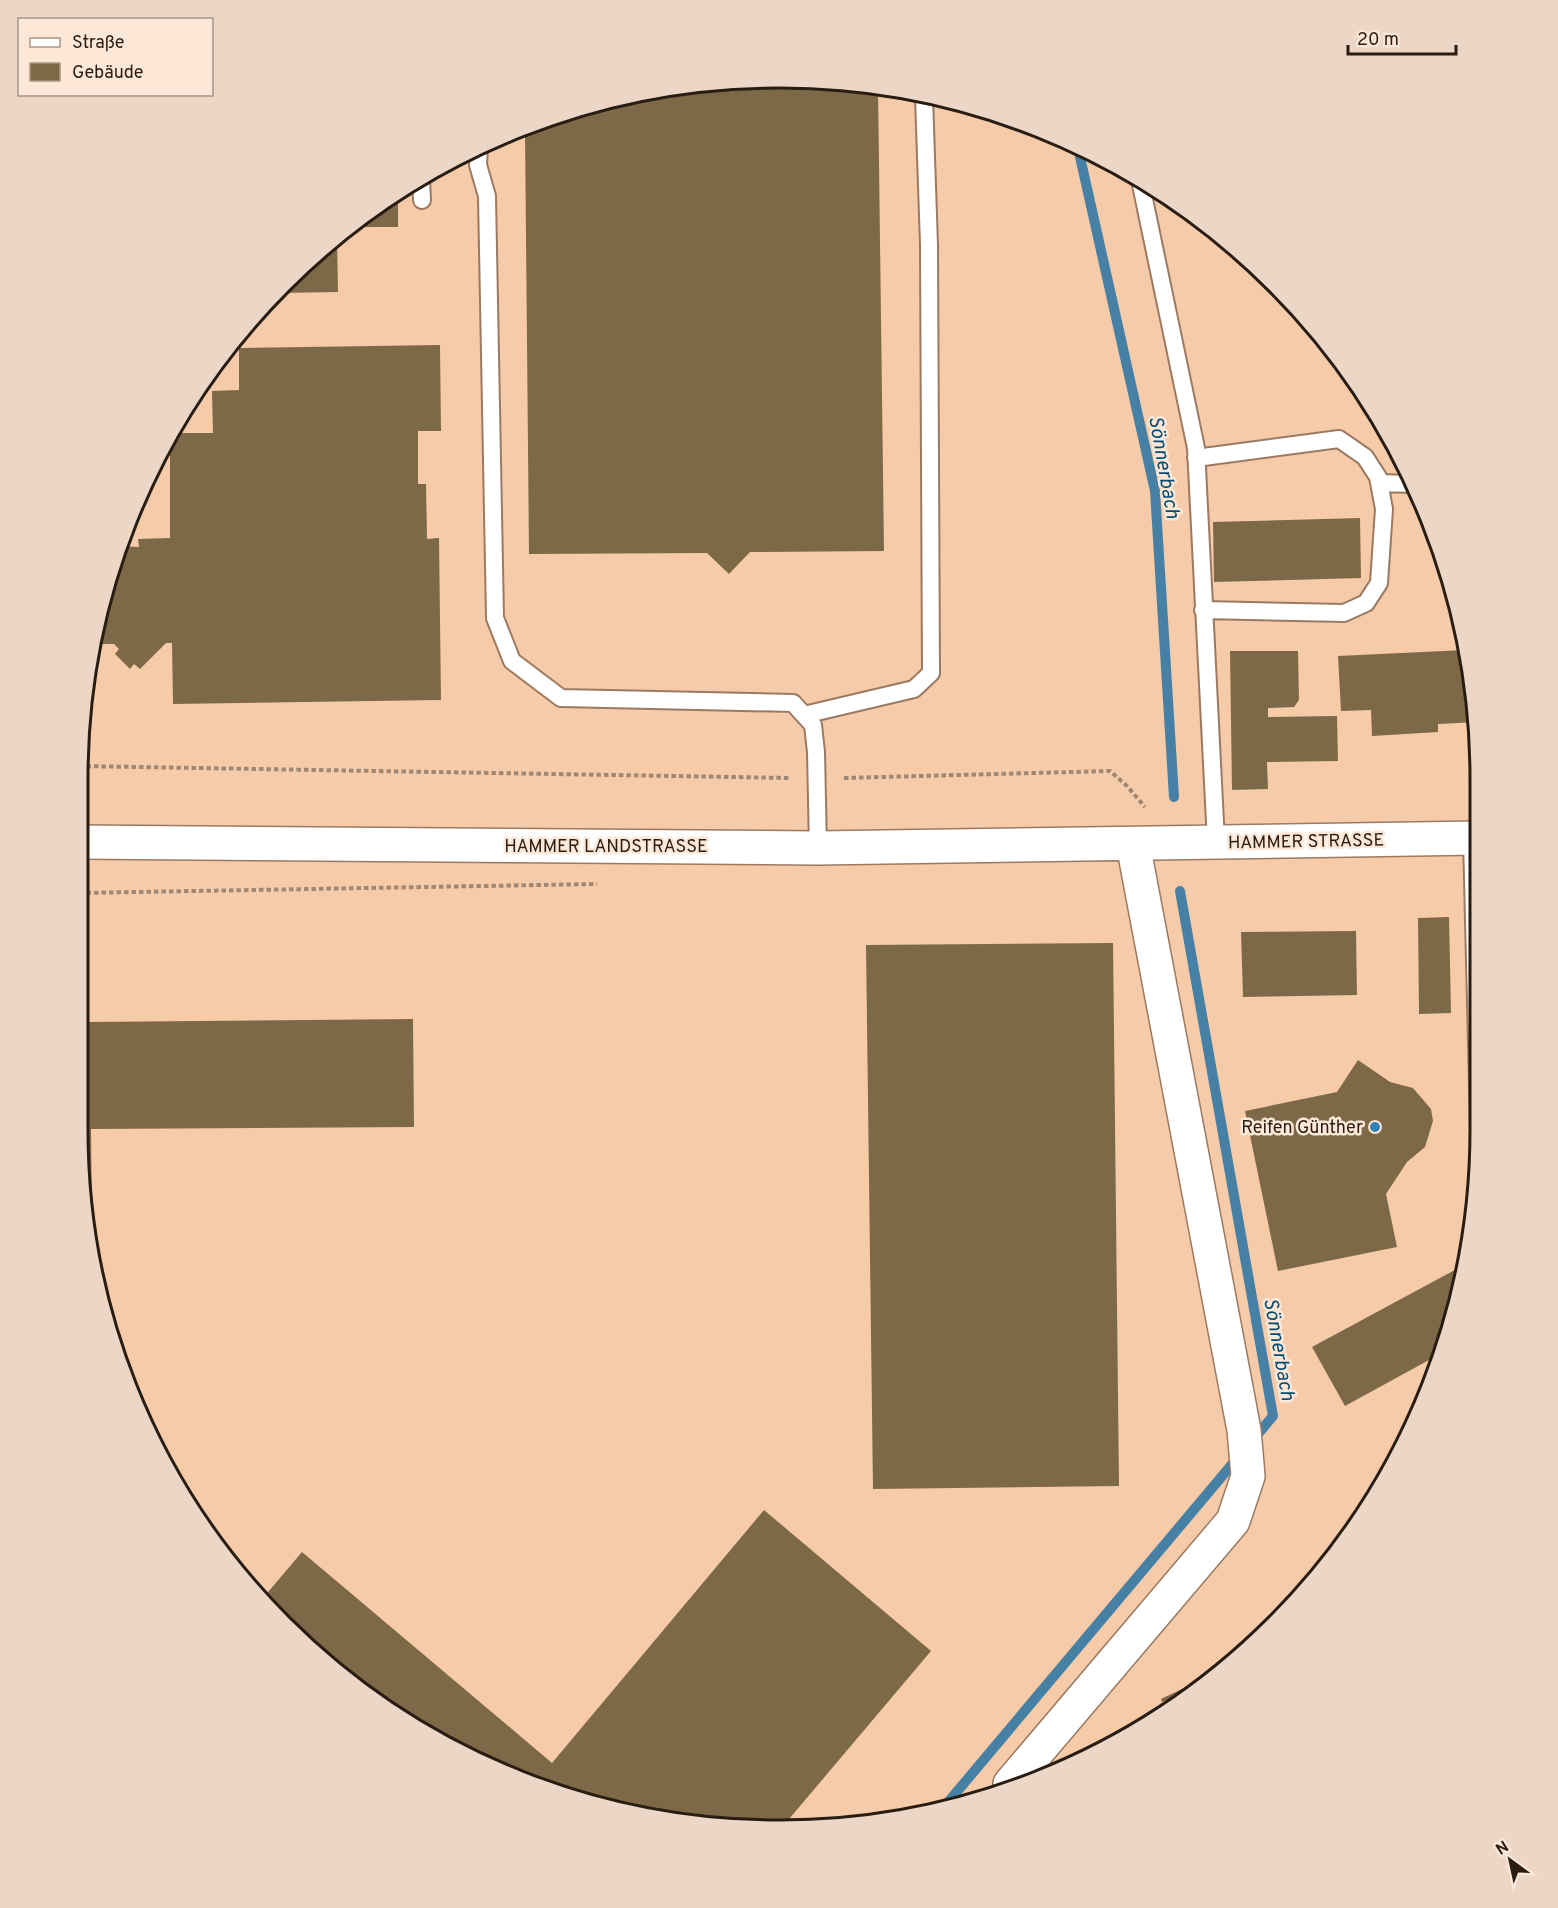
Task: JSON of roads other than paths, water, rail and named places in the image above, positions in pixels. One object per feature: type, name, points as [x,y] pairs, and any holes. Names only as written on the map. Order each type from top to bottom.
[{"type":"street","name":"HAMMER STRASSE","points":[[1133,844],[1470,838]]},
{"type":"street","name":"HAMMER LANDSTRASSE","points":[[88,842],[818,848],[1133,844]]},
{"type":"street","points":[[1016,1777],[1233,1521],[1248,1476],[1244,1430],[1133,844]]},
{"type":"lane","points":[[804,715],[914,689],[931,672],[929,257],[924,104]]},
{"type":"lane","points":[[478,158],[478,165],[487,196],[495,618],[512,661],[561,698],[794,703],[813,725],[818,848]]},
{"type":"lane","points":[[421,189],[422,200]]},
{"type":"lane","points":[[1142,192],[1196,458],[1216,842]]},
{"type":"lane","points":[[1196,458],[1339,439],[1365,457],[1379,483],[1384,509],[1379,583],[1366,603],[1344,613],[1203,610]]},
{"type":"lane","points":[[1379,483],[1402,484]]},
{"type":"waterway","name":"Sönnerbach","points":[[1080,158],[1155,491],[1174,797]]},
{"type":"waterway","name":"Sönnerbach","points":[[1180,891],[1273,1416],[1251,1442]]},
{"type":"waterway","name":"Sönnerbach","points":[[952,1797],[1239,1456]]},
{"type":"place","name":"Reifen Günther","points":[[1375,1127]]}]
